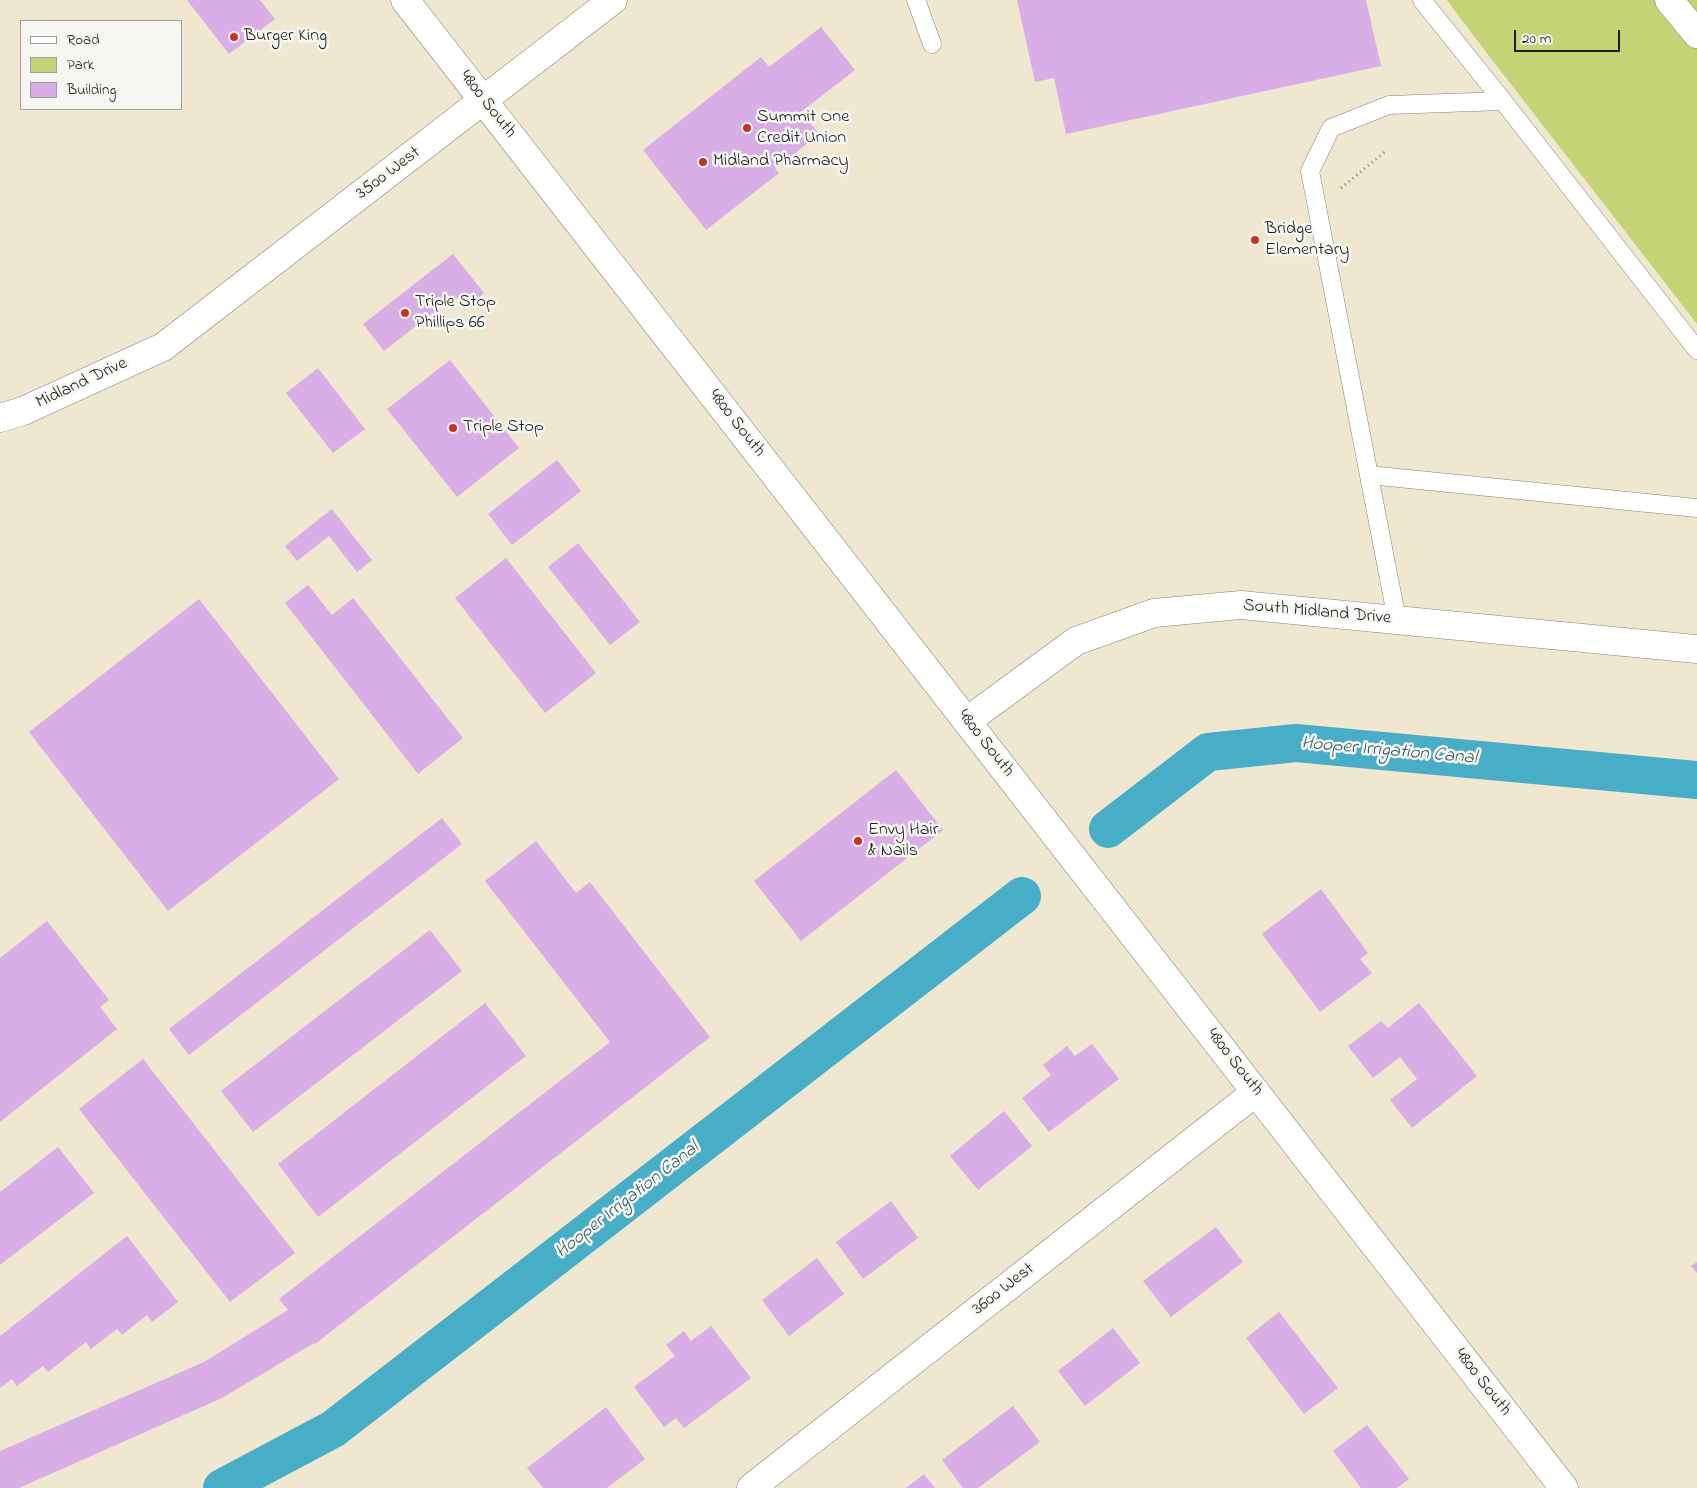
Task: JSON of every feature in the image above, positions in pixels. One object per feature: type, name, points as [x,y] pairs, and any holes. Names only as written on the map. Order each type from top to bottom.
[{"type":"street","name":"4800 South","points":[[405,0],[1564,1488]]},
{"type":"street","name":"3500 West","points":[[163,347],[614,0]]},
{"type":"street","points":[[1669,0],[1697,34]]},
{"type":"street","name":"Midland Drive","points":[[0,418],[23,411],[163,347]]},
{"type":"street","name":"South Midland Drive","points":[[967,721],[1076,641],[1154,613],[1241,606],[1697,649]]},
{"type":"street","name":"3600 West","points":[[751,1488],[1256,1092]]},
{"type":"lane","points":[[916,0],[932,44]]},
{"type":"lane","points":[[1422,0],[1697,350]]},
{"type":"lane","points":[[1397,620],[1310,170],[1331,128],[1389,104],[1503,101]]},
{"type":"lane","points":[[1368,476],[1697,508]]},
{"type":"path","points":[[1317,207],[1386,151]]},
{"type":"green space","points":[[1447,0],[1697,0],[1697,324],[1479,43]]},
{"type":"building","name":"Burger King","points":[[187,0],[260,0],[275,19],[229,54]]},
{"type":"building","points":[[1017,0],[1366,0],[1381,66],[1066,134],[1054,78],[1035,82]]},
{"type":"building","points":[[821,27],[855,70],[801,112],[819,134],[775,169],[779,173],[706,230],[643,150],[761,57],[769,67]]},
{"type":"building","name":"Triple Stop Phillips 66","points":[[453,254],[484,293],[472,302],[453,297],[384,351],[363,324]]},
{"type":"building","name":"Triple Stop","points":[[450,360],[519,448],[457,497],[387,409]]},
{"type":"building","points":[[318,368],[365,429],[333,453],[286,393]]},
{"type":"building","points":[[557,460],[581,491],[512,545],[488,514]]},
{"type":"building","points":[[332,509],[372,560],[357,572],[329,536],[297,561],[285,546]]},
{"type":"building","points":[[578,543],[640,622],[610,645],[548,567]]},
{"type":"building","points":[[506,558],[596,673],[545,713],[455,598]]},
{"type":"building","points":[[308,585],[332,615],[353,598],[463,738],[418,774],[285,603]]},
{"type":"building","points":[[199,599],[339,779],[168,911],[29,732]]},
{"type":"building","points":[[896,770],[943,830],[801,941],[754,881]]},
{"type":"building","points":[[442,818],[462,844],[189,1055],[169,1029]]},
{"type":"building","points":[[536,841],[576,893],[590,882],[710,1037],[315,1344],[222,1398],[19,1488],[0,1488],[0,1451],[204,1362],[288,1310],[279,1299],[610,1042],[485,881]]},
{"type":"building","points":[[1321,889],[1368,953],[1360,959],[1372,973],[1320,1012],[1262,934]]},
{"type":"building","points":[[47,921],[109,1000],[100,1007],[117,1029],[0,1122],[0,958]]},
{"type":"building","points":[[430,930],[462,971],[253,1132],[221,1091]]},
{"type":"building","points":[[485,1003],[526,1056],[318,1217],[278,1164]]},
{"type":"building","points":[[1419,1003],[1477,1076],[1412,1128],[1390,1100],[1417,1079],[1400,1057],[1373,1078],[1348,1046],[1381,1021],[1388,1028]]},
{"type":"building","points":[[1092,1044],[1119,1079],[1049,1132],[1022,1098],[1051,1075],[1043,1065],[1067,1046],[1075,1056]]},
{"type":"building","points":[[143,1059],[295,1253],[230,1302],[79,1109]]},
{"type":"building","points":[[1004,1111],[1032,1146],[978,1190],[950,1156]]},
{"type":"building","points":[[58,1147],[94,1193],[0,1265],[0,1192]]},
{"type":"building","points":[[891,1201],[918,1238],[863,1279],[836,1242]]},
{"type":"building","points":[[1216,1227],[1243,1262],[1171,1317],[1143,1281]]},
{"type":"building","points":[[127,1236],[178,1302],[152,1322],[147,1315],[122,1335],[117,1329],[91,1349],[86,1342],[48,1372],[43,1366],[17,1386],[12,1379],[0,1388],[0,1336]]},
{"type":"building","points":[[817,1258],[844,1294],[789,1336],[762,1300]]},
{"type":"building","points":[[1697,1262],[1697,1273],[1691,1266]]},
{"type":"building","points":[[1279,1312],[1338,1388],[1304,1414],[1246,1338]]},
{"type":"building","points":[[711,1326],[751,1378],[684,1428],[676,1418],[664,1427],[634,1387],[675,1356],[666,1345],[684,1331],[691,1341]]},
{"type":"building","points":[[1113,1328],[1140,1363],[1085,1406],[1058,1371]]},
{"type":"building","points":[[1013,1406],[1040,1442],[978,1488],[963,1488],[942,1460]]},
{"type":"building","points":[[606,1407],[645,1459],[607,1488],[543,1488],[527,1468]]},
{"type":"building","points":[[1367,1425],[1409,1479],[1397,1488],[1361,1488],[1333,1451]]},
{"type":"building","points":[[924,1474],[935,1488],[906,1488]]},
{"type":"waterway","name":"Hooper Irrigation Canal","points":[[1108,829],[1208,752],[1296,743],[1697,780]]},
{"type":"waterway","name":"Hooper Irrigation Canal","points":[[222,1488],[333,1429],[1022,896]]},
{"type":"place","name":"Burger King","points":[[234,37]]},
{"type":"place","name":"Summit One Credit Union","points":[[747,128]]},
{"type":"place","name":"Midland Pharmacy","points":[[703,162]]},
{"type":"place","name":"Bridge Elementary","points":[[1255,240]]},
{"type":"place","name":"Triple Stop Phillips 66","points":[[405,313]]},
{"type":"place","name":"Triple Stop","points":[[453,428]]},
{"type":"place","name":"Envy Hair & Nails","points":[[858,841]]}]
